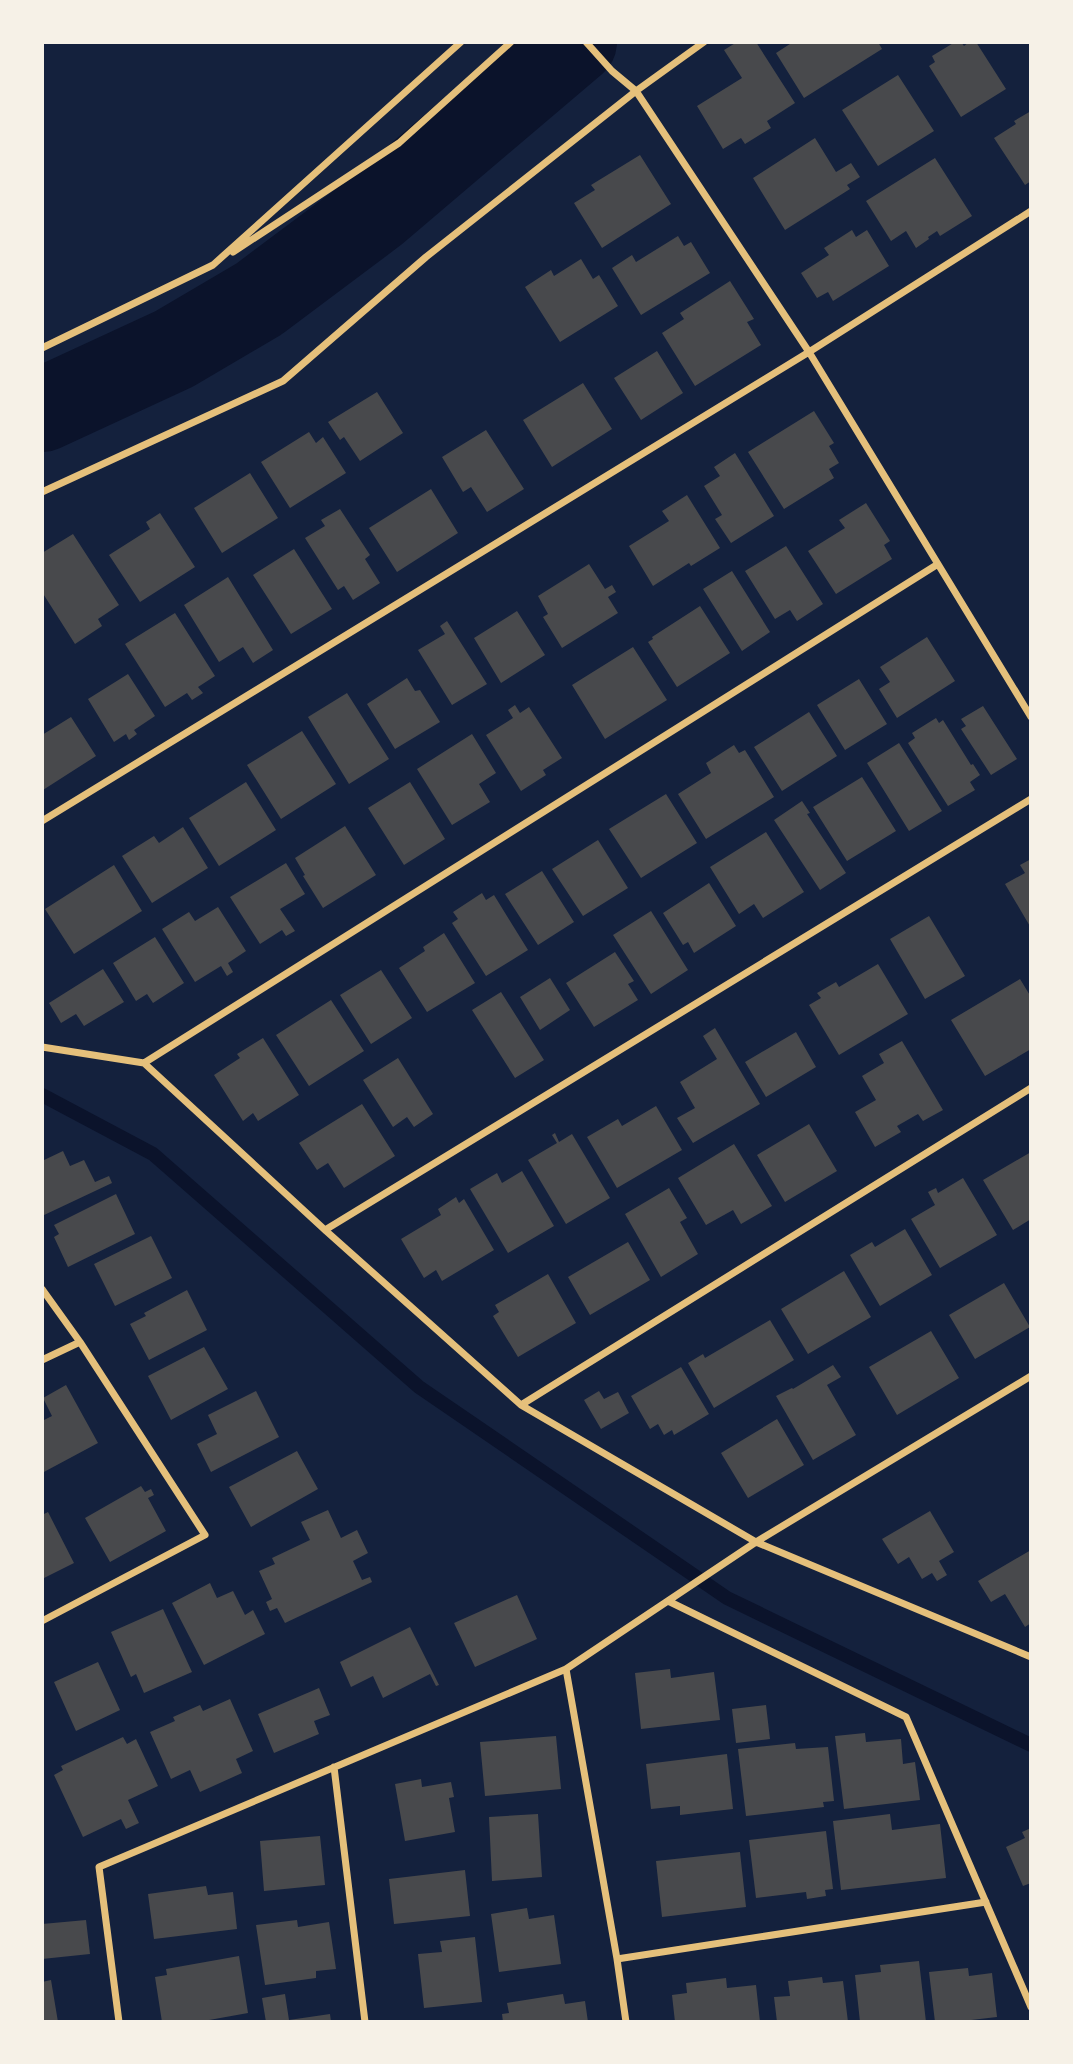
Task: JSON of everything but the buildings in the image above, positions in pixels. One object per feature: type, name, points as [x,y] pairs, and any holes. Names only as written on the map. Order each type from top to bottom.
[{"type":"street","points":[[213,265],[461,42]]},
{"type":"street","points":[[42,348],[213,265],[399,143],[511,42]]},
{"type":"street","points":[[586,42],[612,71],[636,91],[808,352],[1031,717]]},
{"type":"street","points":[[42,492],[283,381],[426,257],[636,91],[704,42]]},
{"type":"street","points":[[42,821],[808,352],[1031,211]]},
{"type":"street","points":[[144,1063],[937,564]]},
{"type":"street","points":[[325,1230],[1031,799]]},
{"type":"street","points":[[42,1047],[144,1063],[521,1405],[756,1542],[1031,1657]]},
{"type":"street","points":[[521,1405],[1031,1088]]},
{"type":"street","points":[[42,1289],[80,1342],[205,1535],[42,1621]]},
{"type":"street","points":[[42,1360],[80,1342]]},
{"type":"street","points":[[119,2022],[99,1867],[566,1669],[756,1542],[1031,1376]]},
{"type":"street","points":[[668,1601],[906,1717],[1031,2007]]},
{"type":"street","points":[[566,1669],[626,2022]]},
{"type":"street","points":[[334,1767],[365,2022]]},
{"type":"street","points":[[617,1959],[986,1902]]},
{"type":"waterway","points":[[42,410],[174,349],[259,299],[375,212],[575,42]]},
{"type":"waterway","points":[[42,1095],[153,1154],[419,1387],[727,1598],[1031,1745]]}]
